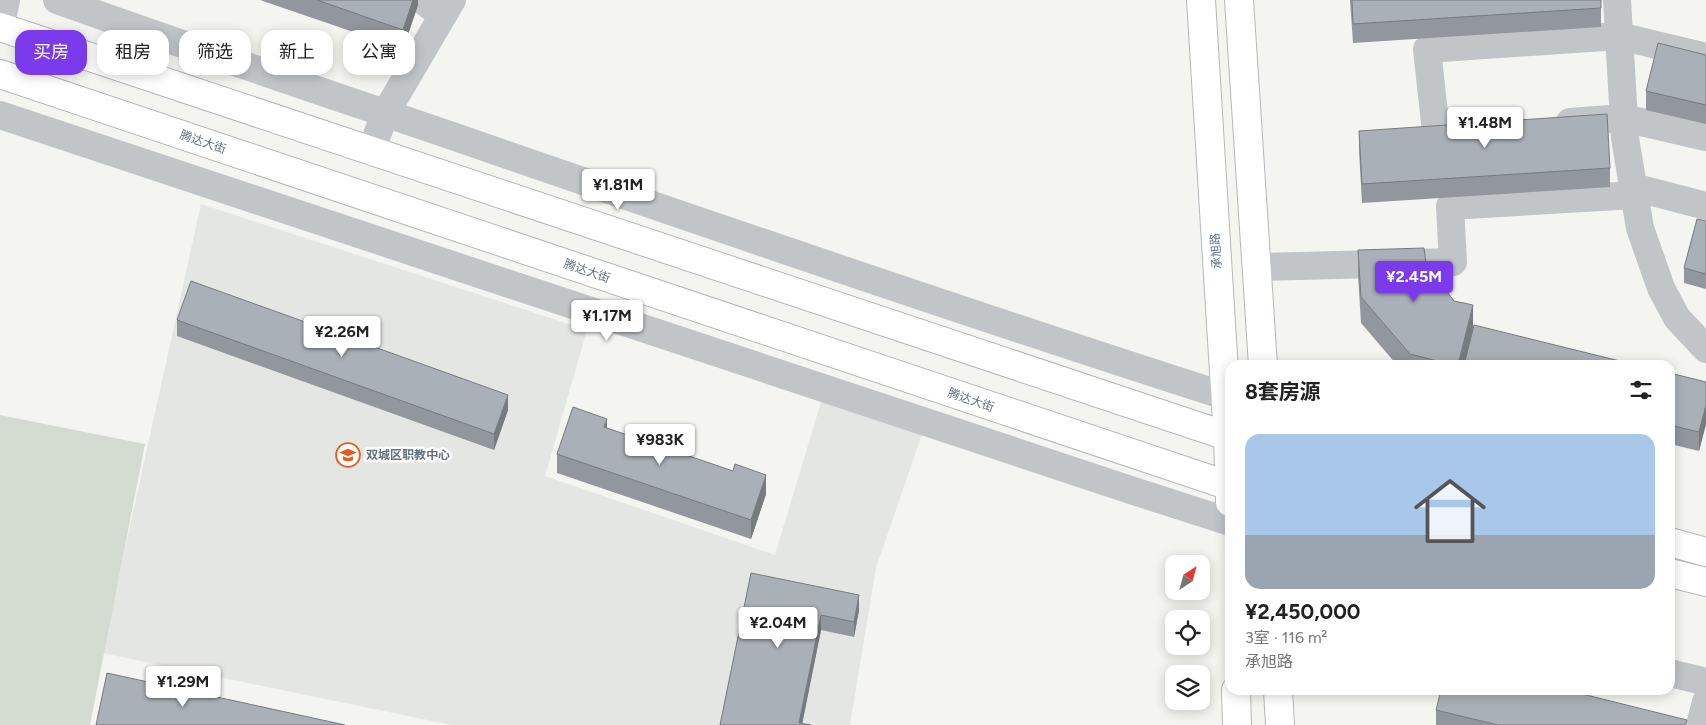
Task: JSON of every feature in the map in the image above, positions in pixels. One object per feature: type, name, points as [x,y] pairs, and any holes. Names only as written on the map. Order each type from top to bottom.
[{"type":"main road","name":"承旭路","points":[[1201,0],[1225,396]]},
{"type":"main road","points":[[1239,0],[1264,360]]},
{"type":"main road","points":[[0,28],[1225,436]]},
{"type":"main road","name":"腾达大街","points":[[0,74],[1225,484]]},
{"type":"main road","points":[[1675,543],[1706,552]]},
{"type":"main road","points":[[1675,574],[1706,582]]},
{"type":"main road","points":[[1236,695],[1237,725]]},
{"type":"main road","points":[[1278,695],[1280,725]]},
{"type":"street","points":[[0,28],[6,0]]},
{"type":"street","points":[[57,0],[222,59],[686,217],[1225,396]]},
{"type":"street","points":[[1617,0],[1626,138],[1640,228],[1661,288],[1677,318],[1706,349]]},
{"type":"street","points":[[371,151],[386,114],[439,5]]},
{"type":"street","points":[[1496,127],[1436,132],[1427,49],[1619,36],[1706,57]]},
{"type":"street","points":[[0,115],[377,240],[660,337],[1225,520]]},
{"type":"street","points":[[1545,124],[1624,118],[1706,137]]},
{"type":"street","points":[[1257,267],[1453,262],[1450,206],[1634,191],[1706,206]]},
{"type":"street","points":[[1675,674],[1706,682]]},
{"type":"street","points":[[1700,725],[1706,702]]},
{"type":"shaded area","name":"双城区职教中心","points":[[201,204],[587,330],[545,476],[775,555],[821,402],[922,434],[876,568],[850,725],[452,725],[102,653]]},
{"type":"shaded area","points":[[0,415],[145,444],[90,725],[0,725]]},
{"type":"building","points":[[317,0],[413,0],[403,30]]},
{"type":"building","points":[[1352,0],[1601,0],[1601,8],[1353,24]]},
{"type":"building","points":[[1658,43],[1706,55],[1706,105],[1646,91]]},
{"type":"building","points":[[1607,114],[1610,168],[1362,184],[1359,131]]},
{"type":"building","points":[[1697,219],[1706,221],[1706,274],[1684,268]]},
{"type":"building","points":[[1424,248],[1426,264],[1454,301],[1473,305],[1459,360],[1433,360],[1410,354],[1361,297],[1358,250]]},
{"type":"building","points":[[191,281],[508,395],[494,434],[177,320]]},
{"type":"building","points":[[1474,325],[1616,360],[1465,360]]},
{"type":"building","points":[[1675,374],[1706,382],[1706,405],[1699,432],[1675,426]]},
{"type":"building","points":[[573,407],[607,419],[604,427],[733,471],[735,464],[766,475],[751,520],[557,454]]},
{"type":"building","points":[[751,573],[859,595],[854,622],[821,615],[799,723],[811,725],[720,725]]},
{"type":"building","points":[[107,673],[345,725],[96,725]]},
{"type":"building","points":[[1440,695],[1586,695],[1687,720],[1685,725],[1498,725],[1436,710]]},
{"type":"place","name":"双城区职教中心","points":[[348,455]]}]
